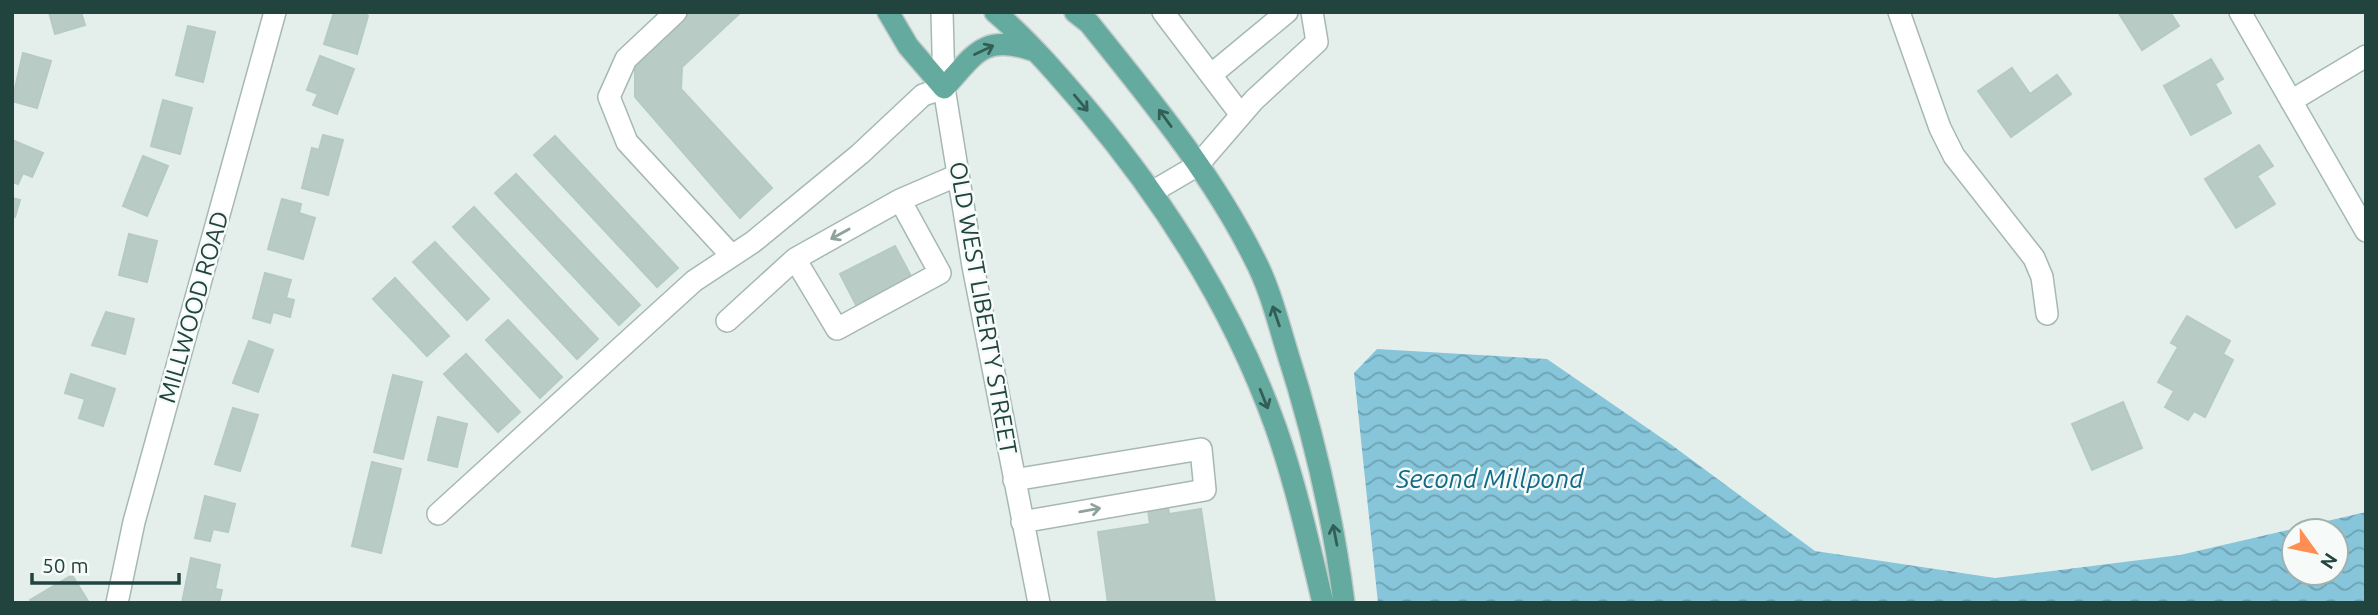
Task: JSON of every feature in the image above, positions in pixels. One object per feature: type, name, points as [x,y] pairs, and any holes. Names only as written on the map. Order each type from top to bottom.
[{"type":"main road","points":[[888,12],[914,53],[944,88],[972,55],[991,45],[1007,42],[1037,52]]},
{"type":"main road","points":[[995,12],[1037,52],[1126,156],[1214,290],[1264,397],[1292,479],[1323,603]]},
{"type":"main road","points":[[1081,16],[1163,115],[1198,165],[1256,260],[1314,439],[1337,550],[1344,603]]},
{"type":"street","name":"MILLWOOD ROAD","points":[[117,603],[134,522],[275,12]]},
{"type":"street","points":[[676,12],[626,59],[609,97],[627,142],[732,256]]},
{"type":"street","name":"OLD WEST LIBERTY STREET","points":[[942,12],[944,88],[958,175],[1038,603]]},
{"type":"street","points":[[1163,12],[1241,116]]},
{"type":"street","points":[[1212,74],[1287,12]]},
{"type":"street","points":[[1152,192],[1198,165],[1241,116],[1317,42],[1312,12]]},
{"type":"street","points":[[1899,12],[1940,128],[1954,156],[2034,258],[2042,276],[2047,314]]},
{"type":"street","points":[[2240,12],[2366,232]]},
{"type":"street","points":[[2291,101],[2366,56]]},
{"type":"street","points":[[438,514],[694,281],[732,256],[860,155],[923,95],[944,88]]},
{"type":"street","points":[[727,321],[795,259],[900,200],[958,175]]},
{"type":"street","points":[[900,200],[940,273]]},
{"type":"street","points":[[795,259],[837,329],[940,273],[973,266]]},
{"type":"street","points":[[1014,480],[1201,449],[1205,490],[1022,522]]},
{"type":"water","name":"Second Millpond","points":[[1377,349],[1547,359],[1669,443],[1815,551],[1995,578],[2180,555],[2280,532],[2280,587],[2350,587],[2350,517],[2344,517],[2366,512],[2366,603],[1378,603],[1354,373]]},
{"type":"building","points":[[49,12],[81,12],[85,25],[55,34]]},
{"type":"building","points":[[334,12],[362,12],[368,16],[357,54],[324,44]]},
{"type":"building","points":[[684,12],[741,12],[682,67],[681,89],[772,188],[740,218],[635,97],[635,65]]},
{"type":"building","points":[[2118,12],[2170,12],[2179,26],[2142,50]]},
{"type":"building","points":[[188,26],[215,32],[203,82],[176,75]]},
{"type":"building","points":[[23,53],[51,61],[37,108],[12,101]]},
{"type":"building","points":[[320,56],[354,69],[337,114],[313,105],[318,94],[307,90]]},
{"type":"building","points":[[2211,59],[2223,79],[2215,84],[2231,113],[2191,135],[2164,86]]},
{"type":"building","points":[[2012,68],[2030,94],[2057,75],[2071,94],[2011,137],[1978,91]]},
{"type":"building","points":[[163,100],[192,108],[180,154],[151,146]]},
{"type":"building","points":[[323,135],[343,140],[328,195],[302,188],[312,148],[319,150]]},
{"type":"building","points":[[555,136],[678,268],[657,287],[534,155]]},
{"type":"building","points":[[12,140],[43,153],[32,177],[23,173],[18,184],[12,182]]},
{"type":"building","points":[[2259,145],[2273,166],[2257,176],[2275,204],[2236,228],[2205,179]]},
{"type":"building","points":[[143,156],[168,166],[147,216],[123,206]]},
{"type":"building","points":[[516,174],[640,305],[619,325],[495,193]]},
{"type":"building","points":[[12,198],[20,200],[15,217],[12,216]]},
{"type":"building","points":[[282,199],[301,204],[299,213],[315,218],[303,259],[268,249]]},
{"type":"building","points":[[474,207],[598,339],[577,359],[453,227]]},
{"type":"building","points":[[129,234],[157,241],[147,282],[119,275]]},
{"type":"building","points":[[435,242],[489,299],[467,320],[413,262]]},
{"type":"building","points":[[895,246],[912,278],[857,307],[840,274]]},
{"type":"building","points":[[265,273],[291,280],[286,298],[294,300],[290,317],[273,312],[270,323],[253,318]]},
{"type":"building","points":[[395,278],[449,336],[427,356],[373,299]]},
{"type":"building","points":[[106,312],[134,319],[125,354],[92,345]]},
{"type":"building","points":[[2187,316],[2230,341],[2223,354],[2233,360],[2205,417],[2194,411],[2188,420],[2165,407],[2174,391],[2158,382],[2178,347],[2171,343]]},
{"type":"building","points":[[508,320],[562,377],[540,398],[486,340]]},
{"type":"building","points":[[249,341],[273,350],[258,392],[233,383]]},
{"type":"building","points":[[466,354],[520,412],[498,432],[444,374]]},
{"type":"building","points":[[71,374],[115,389],[103,426],[79,418],[85,399],[65,393]]},
{"type":"building","points":[[393,375],[422,382],[403,459],[374,452]]},
{"type":"building","points":[[2123,402],[2142,448],[2092,470],[2072,424]]},
{"type":"building","points":[[233,408],[258,415],[240,471],[215,464]]},
{"type":"building","points":[[438,417],[467,424],[457,467],[428,460]]},
{"type":"building","points":[[372,462],[401,469],[381,553],[352,546]]},
{"type":"building","points":[[205,496],[235,504],[228,532],[213,529],[210,541],[195,538]]},
{"type":"building","points":[[1167,500],[1169,514],[1201,509],[1215,603],[1108,603],[1098,532],[1150,524],[1147,503]]},
{"type":"building","points":[[191,558],[220,565],[215,589],[222,590],[219,603],[182,603]]},
{"type":"building","points":[[72,575],[88,601],[32,603],[30,600]]}]
